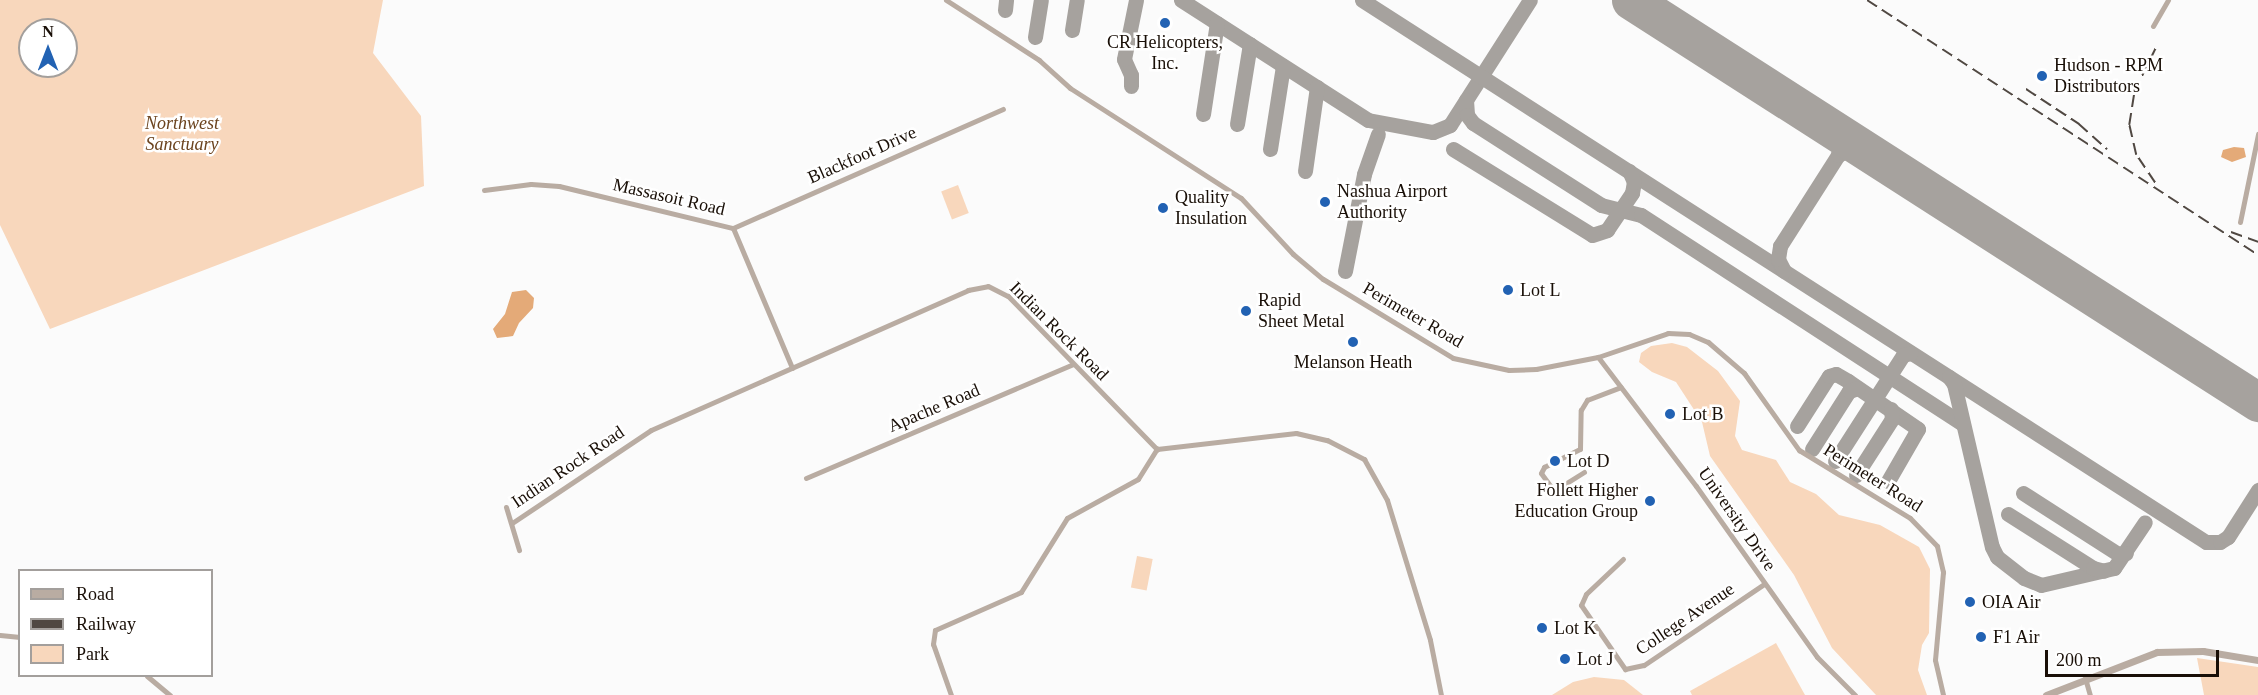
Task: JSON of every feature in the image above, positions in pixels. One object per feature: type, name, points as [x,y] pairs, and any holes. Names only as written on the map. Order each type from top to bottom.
[{"type":"street","name":"Perimeter Road","points":[[946,0],[1039,60],[1070,88],[1241,198],[1304,265],[1453,358],[1509,370],[1555,367],[1598,357],[1662,334],[1675,332],[1701,339],[1744,373],[1799,450],[1921,526],[1937,546],[1942,559],[1935,660],[1943,695]]},
{"type":"street","points":[[2153,26],[2168,0]]},
{"type":"street","name":"Blackfoot Drive","points":[[733,228],[1003,109]]},
{"type":"street","points":[[2240,222],[2258,134]]},
{"type":"street","name":"Massasoit Road","points":[[484,190],[531,184],[559,186],[733,228],[792,368]]},
{"type":"street","name":"Indian Rock Road","points":[[512,523],[640,436],[982,286],[1008,296],[1157,449]]},
{"type":"street","name":"University Drive","points":[[1598,357],[1816,657],[1855,695]]},
{"type":"street","name":"Apache Road","points":[[806,478],[1072,364]]},
{"type":"street","points":[[1584,472],[1554,491],[1541,473],[1544,467],[1580,449],[1581,410],[1587,400],[1621,387]]},
{"type":"street","points":[[951,695],[933,635],[949,622],[1021,592],[1067,518],[1084,505],[1138,479],[1157,449],[1296,433],[1328,440],[1364,459],[1387,500],[1430,640],[1441,695]]},
{"type":"street","points":[[506,507],[519,550]]},
{"type":"street","name":"College Avenue","points":[[1623,559],[1587,594],[1581,605],[1617,662],[1625,669],[1637,669],[1764,584]]},
{"type":"street","points":[[0,635],[18,637]]},
{"type":"street","points":[[2046,695],[2157,652],[2203,651],[2258,660]]},
{"type":"street","points":[[149,677],[170,695]]},
{"type":"street","points":[[2085,678],[2090,695]]},
{"type":"green space","name":"Northwest Sanctuary","points":[[0,0],[383,0],[373,53],[421,116],[424,186],[50,329],[0,225]]},
{"type":"green space","points":[[958,185],[969,213],[952,219],[941,191]]},
{"type":"green space","points":[[1672,343],[1687,347],[1718,371],[1740,401],[1735,436],[1742,450],[1776,460],[1790,482],[1816,494],[1839,515],[1880,525],[1919,547],[1930,569],[1929,633],[1922,645],[1918,670],[1927,695],[1876,695],[1832,648],[1794,575],[1710,456],[1702,422],[1676,382],[1652,372],[1639,362],[1641,353],[1651,346]]},
{"type":"green space","points":[[1137,556],[1153,559],[1147,590],[1131,587]]},
{"type":"green space","points":[[1776,643],[1805,695],[1692,695],[1690,691]]},
{"type":"green space","points":[[2197,658],[2258,667],[2258,695],[2204,695]]},
{"type":"green space","points":[[1594,677],[1624,680],[1643,695],[1552,695],[1573,682]]},
{"type":"shaded area","points":[[2234,147],[2244,148],[2246,157],[2232,162],[2221,157],[2223,150]]},
{"type":"shaded area","points":[[526,290],[534,298],[533,308],[519,323],[513,336],[497,338],[493,329],[505,314],[512,292]]},
{"type":"taxiway","points":[[1005,10],[1006,0]]},
{"type":"taxiway","points":[[1035,37],[1041,0]]},
{"type":"taxiway","points":[[1072,30],[1077,0]]},
{"type":"taxiway","points":[[1131,86],[1131,75],[1124,59],[1136,0]]},
{"type":"taxiway","points":[[1181,0],[1368,120],[1433,132],[1450,125],[1530,0]]},
{"type":"taxiway","points":[[1362,0],[2206,542],[2220,542],[2228,537],[2258,490]]},
{"type":"taxiway","points":[[1203,114],[1217,23]]},
{"type":"taxiway","points":[[1237,124],[1250,44]]},
{"type":"taxiway","points":[[1270,149],[1283,66]]},
{"type":"taxiway","points":[[1305,171],[1317,87]]},
{"type":"taxiway","points":[[1466,100],[1467,115],[1473,123],[1601,205],[1641,215],[1963,424]]},
{"type":"taxiway","points":[[1830,127],[1840,143],[1838,155]]},
{"type":"taxiway","points":[[1345,271],[1364,174],[1378,134]]},
{"type":"taxiway","points":[[1784,271],[1778,259],[1780,246],[1838,155],[1853,148],[1871,154]]},
{"type":"taxiway","points":[[1453,149],[1592,235],[1607,230],[1632,193],[1634,182],[1629,171]]},
{"type":"taxiway","points":[[1835,461],[1903,355],[1911,353]]},
{"type":"taxiway","points":[[1797,426],[1829,376],[1836,374],[1848,381],[1918,429],[1888,481]]},
{"type":"taxiway","points":[[1949,377],[1954,384],[1992,547],[1997,557],[2024,578],[2041,585],[2114,568],[2145,522]]},
{"type":"taxiway","points":[[1812,449],[1849,391],[1858,388]]},
{"type":"taxiway","points":[[1856,475],[1892,419],[1891,409]]},
{"type":"taxiway","points":[[2023,493],[2118,554],[2126,553]]},
{"type":"taxiway","points":[[2008,514],[2093,568],[2104,571]]},
{"type":"runway","points":[[1631,0],[2258,402]]},
{"type":"railway","points":[[1867,0],[2258,255]]},
{"type":"railway","points":[[2155,183],[2136,155],[2129,125],[2134,92],[2156,47]]},
{"type":"railway","points":[[2026,89],[2079,124],[2107,149]]},
{"type":"railway","points":[[2231,232],[2258,242]]},
{"type":"place","name":"CR Helicopters, Inc.","points":[[1165,23]]},
{"type":"place","name":"Hudson - RPM Distributors","points":[[2042,76]]},
{"type":"place","name":"Nashua Airport Authority","points":[[1325,202]]},
{"type":"place","name":"Quality Insulation","points":[[1163,208]]},
{"type":"place","name":"Lot L","points":[[1508,290]]},
{"type":"place","name":"Rapid Sheet Metal","points":[[1246,311]]},
{"type":"place","name":"Melanson Heath","points":[[1353,342]]},
{"type":"place","name":"Lot B","points":[[1670,414]]},
{"type":"place","name":"Lot D","points":[[1555,461]]},
{"type":"place","name":"Follett Higher Education Group","points":[[1650,501]]},
{"type":"place","name":"OIA Air","points":[[1970,602]]},
{"type":"place","name":"Lot K","points":[[1542,628]]},
{"type":"place","name":"F1 Air","points":[[1981,637]]},
{"type":"place","name":"Lot J","points":[[1565,659]]}]
